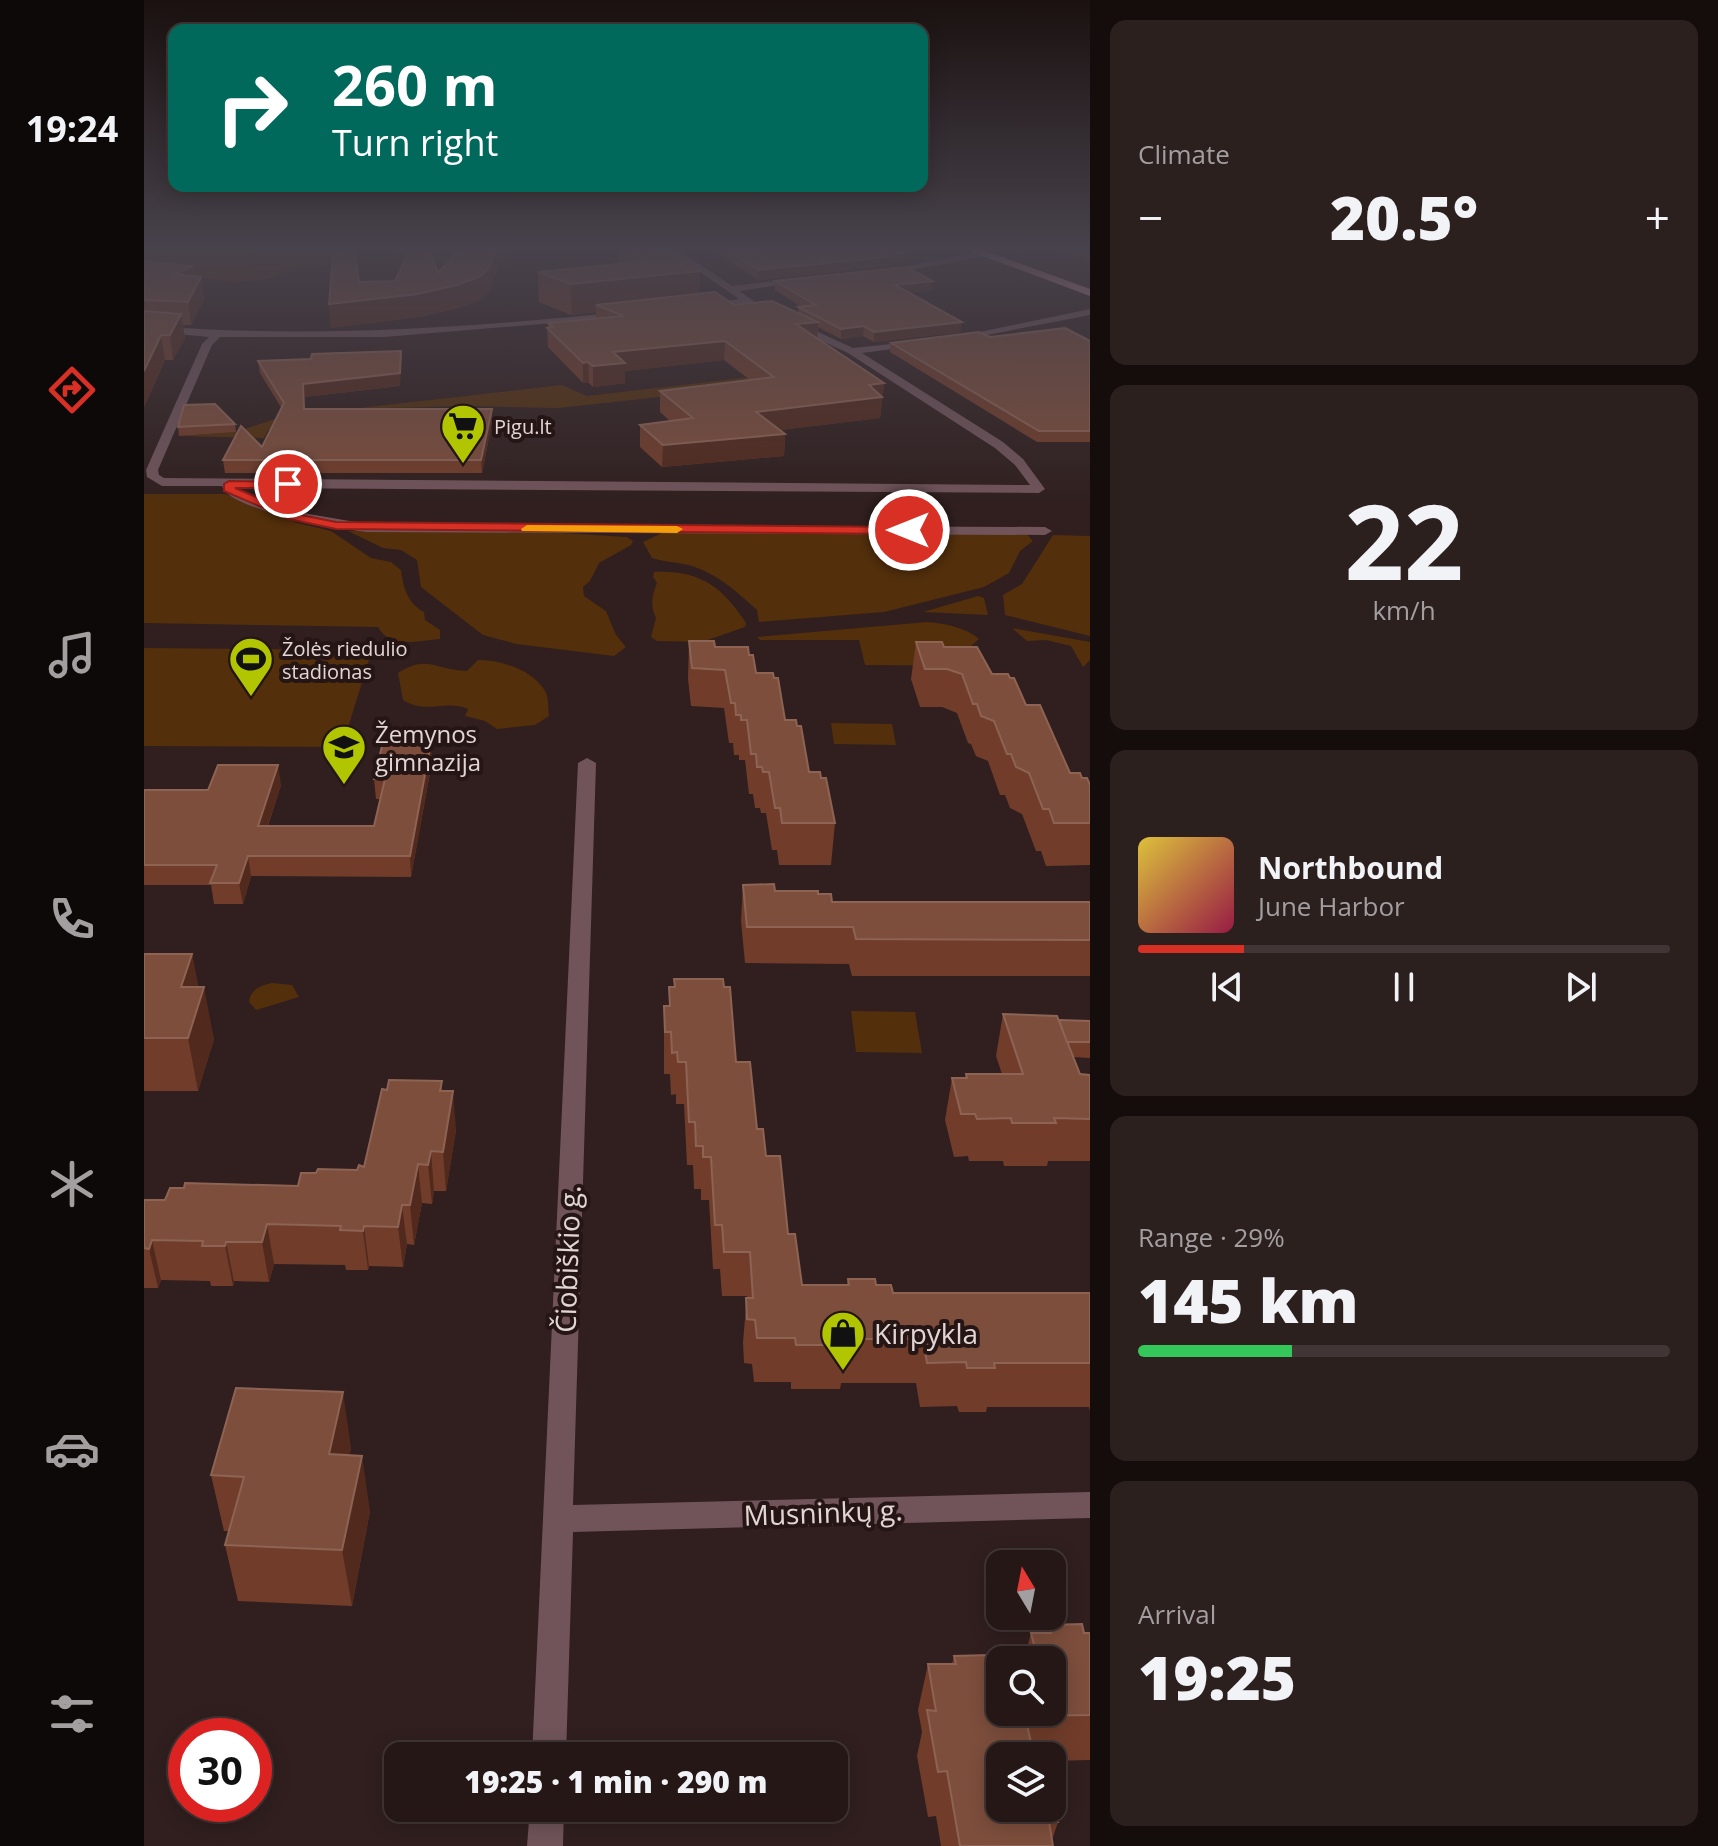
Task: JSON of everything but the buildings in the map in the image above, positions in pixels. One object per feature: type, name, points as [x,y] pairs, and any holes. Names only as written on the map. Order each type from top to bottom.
[{"type":"street","points":[[190,333],[284,338],[415,333]]},
{"type":"street","points":[[216,336],[207,344],[152,470],[153,477],[162,482],[1039,489],[1019,462],[999,445],[852,351],[814,333]]},
{"type":"street","points":[[950,339],[980,333]]},
{"type":"street","points":[[852,351],[922,342]]},
{"type":"street","points":[[229,484],[228,489],[232,492],[293,516],[367,528],[1045,531]]},
{"type":"street","name":"Čiobiškio g.","points":[[549,1742],[587,763]]},
{"type":"street","name":"Musninkų g.","points":[[557,1519],[1090,1505]]},
{"type":"street","points":[[545,1846],[546,1822]]},
{"type":"shaded area","points":[[856,365],[870,374],[558,408],[387,408],[375,421],[268,430],[264,438],[179,436],[236,432],[281,417],[562,385],[587,396]]},
{"type":"shaded area","points":[[144,494],[225,494],[297,523],[331,531],[371,558],[391,562],[401,570],[410,600],[424,612],[425,620],[440,630],[440,639],[398,641],[390,639],[378,627],[144,623]]},
{"type":"shaded area","points":[[348,531],[547,532],[627,537],[633,541],[631,545],[599,563],[590,581],[583,587],[584,596],[606,611],[616,635],[626,647],[614,656],[516,644],[483,635],[421,587],[417,560],[401,550],[383,548]]},
{"type":"shaded area","points":[[662,533],[1026,533],[1033,541],[1020,551],[1009,573],[984,587],[884,612],[759,622],[757,610],[713,575],[690,565],[652,558],[643,542]]},
{"type":"shaded area","points":[[1053,535],[1090,536],[1090,636],[1005,615],[1003,595],[1022,584]]},
{"type":"shaded area","points":[[654,572],[684,574],[708,583],[728,599],[746,623],[745,627],[702,642],[657,641],[651,637],[656,618],[652,605],[657,583]]},
{"type":"shaded area","points":[[978,596],[984,598],[988,615],[923,612]]},
{"type":"shaded area","points":[[927,622],[961,629],[979,639],[969,648],[979,666],[865,665],[859,640],[760,640],[757,637]]},
{"type":"shaded area","points":[[1012,628],[1090,642],[1090,660],[1083,667],[1071,646],[1046,640],[1027,641]]},
{"type":"shaded area","name":"Žolės riedulio stadionas","points":[[144,648],[372,650],[342,747],[144,746]]},
{"type":"shaded area","points":[[478,660],[506,664],[533,677],[546,694],[549,716],[535,725],[497,729],[485,721],[465,716],[468,709],[460,706],[428,707],[403,700],[398,673],[408,667],[432,664],[467,671]]},
{"type":"shaded area","points":[[831,723],[892,724],[896,745],[834,744]]},
{"type":"shaded area","points":[[272,983],[292,985],[299,997],[256,1010],[249,1002],[251,994]]},
{"type":"shaded area","points":[[851,1011],[915,1012],[922,1053],[856,1052]]},
{"type":"slow traffic","points":[[527,529],[677,529]]},
{"type":"place","name":"Pigu.lt","points":[[463,465]]},
{"type":"place","name":"Žolės riedulio stadionas","points":[[251,698]]},
{"type":"place","name":"Žemynos gimnazija","points":[[344,786]]},
{"type":"place","name":"Kirpykla","points":[[843,1372]]},
{"type":"route","points":[[288,484],[229,484],[228,489],[313,522],[367,528],[909,530]]}]
